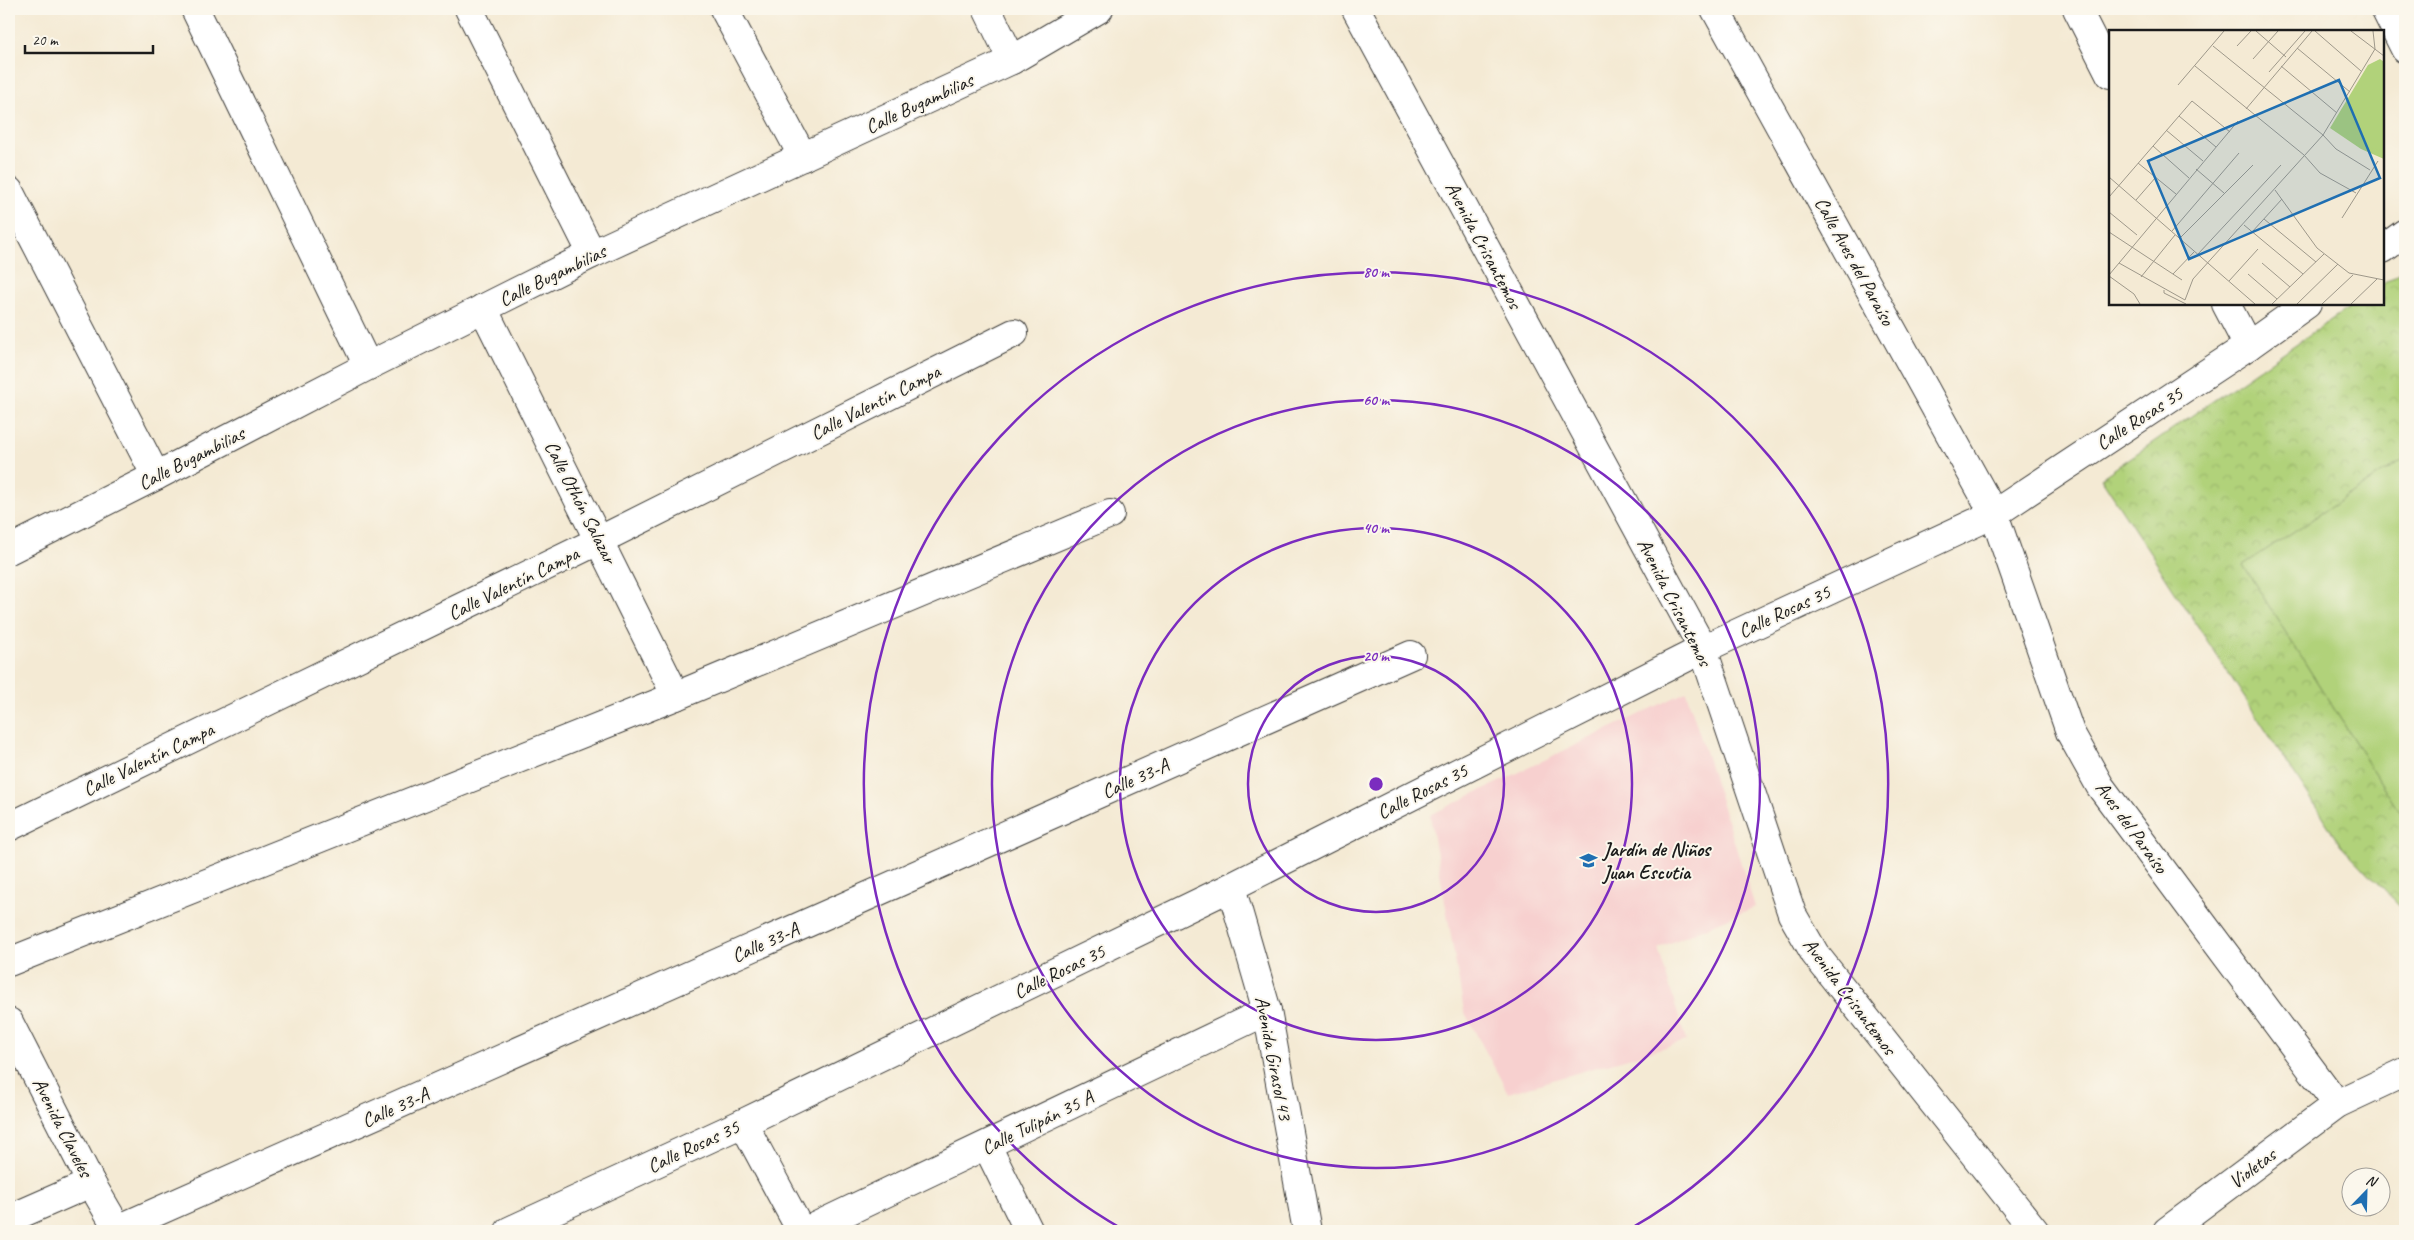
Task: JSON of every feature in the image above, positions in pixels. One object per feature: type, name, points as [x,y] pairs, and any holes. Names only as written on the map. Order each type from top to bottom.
[{"type":"street","points":[[195,9],[368,366]]},
{"type":"street","points":[[469,9],[592,254]]},
{"type":"street","points":[[724,9],[803,157]]},
{"type":"street","points":[[987,9],[1012,60]]},
{"type":"street","name":"Calle Bugambilias","points":[[9,550],[368,366],[592,254],[1012,60],[1099,9]]},
{"type":"street","name":"Avenida Crisantemos","points":[[1356,9],[1703,649],[1792,914],[1815,954],[2035,1231]]},
{"type":"street","name":"Calle Aves del Paraíso","points":[[1715,9],[1994,514]]},
{"type":"street","points":[[2077,9],[2109,72]]},
{"type":"street","points":[[2385,9],[2405,49]]},
{"type":"street","points":[[11,202],[156,476]]},
{"type":"street","points":[[2384,248],[2405,233]]},
{"type":"street","points":[[2227,305],[2248,346]]},
{"type":"street","name":"Calle Rosas 35","points":[[509,1231],[743,1123],[1231,887],[1703,649],[1994,514],[2248,346],[2306,305]]},
{"type":"street","name":"Calle Othón Salazar","points":[[483,308],[676,696]]},
{"type":"street","name":"Calle Valentín Campa","points":[[9,826],[600,540],[1014,333]]},
{"type":"street","points":[[9,962],[676,696],[1110,514]]},
{"type":"street","name":"Aves del Paraíso","points":[[1994,514],[2070,732],[2100,786],[2337,1104]]},
{"type":"street","name":"Calle 33-A","points":[[119,1230],[1411,655]]},
{"type":"street","name":"Avenida Girasol 43","points":[[1231,887],[1267,1011],[1307,1231]]},
{"type":"street","name":"Calle Tulipán 35 A","points":[[806,1231],[1267,1011]]},
{"type":"street","name":"Avenida Claveles","points":[[9,1022],[119,1230]]},
{"type":"street","name":"Violetas","points":[[2167,1231],[2337,1104],[2405,1072]]},
{"type":"street","points":[[743,1123],[801,1231]]},
{"type":"street","points":[[987,1146],[1029,1231]]},
{"type":"street","points":[[9,1219],[92,1182]]},
{"type":"shaded area","name":"Jardín de Niños Juan Escutia","points":[[1686,692],[1755,907],[1658,948],[1686,1041],[1508,1093],[1464,1011],[1430,815]]},
{"type":"green space","points":[[2405,269],[2405,912],[2340,844],[2101,478],[2353,305],[2384,305],[2384,283]]},
{"type":"green space","points":[[2405,458],[2405,821],[2243,565]]},
{"type":"place","name":"Jardín de Niños Juan Escutia","points":[[1589,861]]}]
